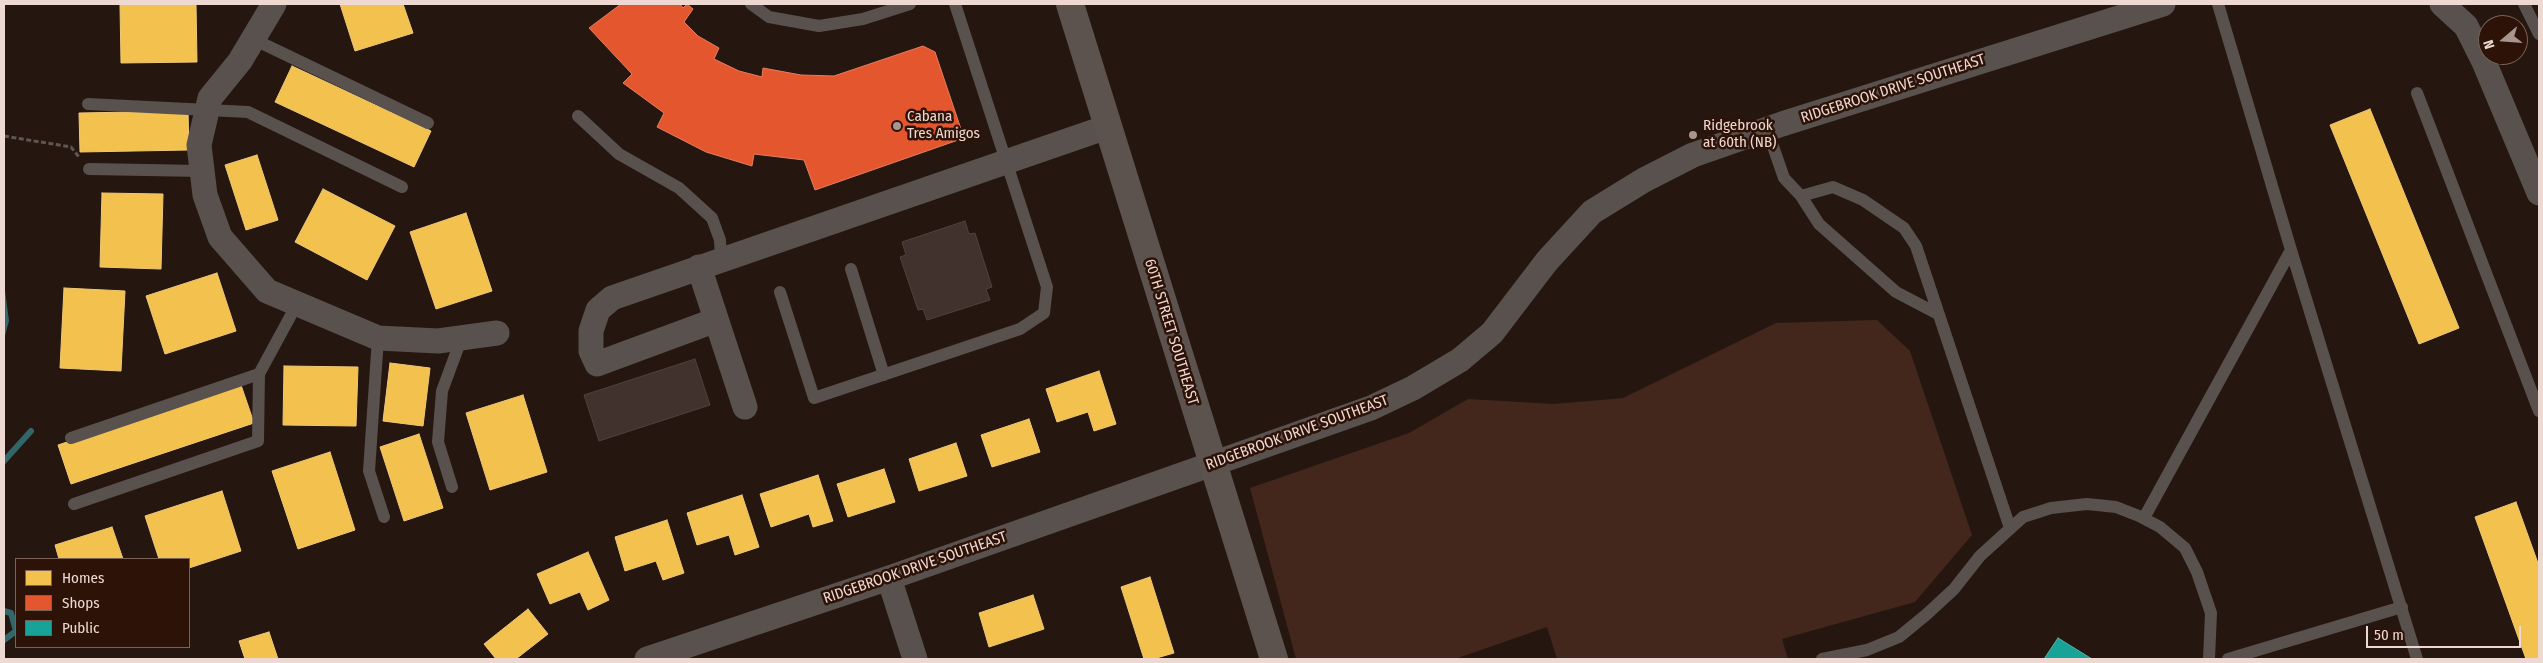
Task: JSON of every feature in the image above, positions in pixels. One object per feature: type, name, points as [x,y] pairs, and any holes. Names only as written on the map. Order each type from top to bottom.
[{"type":"main road","name":"60TH STREET SOUTHEAST","points":[[1070,4],[1212,465],[1274,659]]},
{"type":"street","points":[[274,4],[240,61],[210,98],[207,110],[199,145],[204,195],[220,238],[267,291],[378,338],[438,340],[497,333]]},
{"type":"street","name":"RIDGEBROOK DRIVE SOUTHEAST","points":[[647,659],[889,578],[1371,408],[1413,388],[1460,360],[1492,333],[1547,261],[1592,212],[1644,180],[1693,155],[2162,4]]},
{"type":"street","points":[[2442,4],[2466,26],[2484,62],[2539,193]]},
{"type":"street","points":[[716,320],[597,364],[591,351],[591,331],[598,310],[612,298],[1107,127]]},
{"type":"street","points":[[710,263],[716,320],[745,407]]},
{"type":"street","points":[[889,578],[915,659]]},
{"type":"lane","points":[[751,4],[769,17],[819,26],[863,19],[910,4]]},
{"type":"lane","points":[[780,292],[814,398],[1020,329],[1044,313],[1047,287],[955,4]]},
{"type":"lane","points":[[2218,4],[2291,250],[2418,659]]},
{"type":"lane","points":[[2524,4],[2539,34]]},
{"type":"lane","points":[[253,39],[428,122]]},
{"type":"lane","points":[[2417,93],[2539,411]]},
{"type":"lane","points":[[88,104],[248,112],[402,188]]},
{"type":"lane","points":[[578,116],[619,154],[679,188],[712,218],[720,240],[710,263]]},
{"type":"lane","points":[[1767,130],[1784,178],[1801,196],[1819,224],[1896,292],[1938,314]]},
{"type":"lane","points":[[89,169],[202,171]]},
{"type":"lane","points":[[1801,196],[1833,187],[1864,200],[1904,228],[1916,246],[2010,528]]},
{"type":"lane","points":[[2144,518],[2291,250]]},
{"type":"lane","points":[[851,269],[884,375]]},
{"type":"lane","points":[[74,504],[258,441],[259,374],[297,304]]},
{"type":"lane","points":[[452,488],[438,442],[442,391],[462,337]]},
{"type":"lane","points":[[378,338],[369,471],[384,518]]},
{"type":"lane","points":[[72,438],[259,374]]},
{"type":"lane","points":[[1822,659],[1866,650],[1899,637],[1947,595],[1980,556],[2023,517],[2051,508],[2087,504],[2116,507],[2144,518],[2160,527],[2185,548],[2197,572],[2211,613],[2209,659]]},
{"type":"lane","points":[[2228,659],[2402,607]]},
{"type":"path","points":[[4,136],[71,148],[89,169]]},
{"type":"shaded area","points":[[1877,320],[1910,351],[1972,535],[1915,602],[1782,639],[1788,659],[1557,659],[1547,627],[1455,659],[1296,659],[1250,488],[1409,433],[1468,399],[1554,404],[1623,398],[1776,323]]},
{"type":"water","points":[[4,283],[9,321],[4,339]]},
{"type":"building: Homes","points":[[196,4],[197,62],[121,63],[120,5]]},
{"type":"building: Homes","points":[[340,4],[403,4],[413,33],[355,51]]},
{"type":"building: Homes","points":[[292,66],[431,131],[414,167],[275,102]]},
{"type":"building: Homes","points":[[2370,109],[2459,328],[2419,344],[2330,125]]},
{"type":"building: Homes","points":[[188,111],[189,150],[80,152],[79,113]]},
{"type":"building: Homes","points":[[257,155],[278,220],[246,230],[225,165]]},
{"type":"building: Homes","points":[[323,189],[395,226],[367,280],[295,242]]},
{"type":"building: Homes","points":[[102,193],[163,194],[161,269],[100,267]]},
{"type":"building: Homes","points":[[466,213],[492,291],[436,309],[410,232]]},
{"type":"building: Homes","points":[[217,273],[236,331],[165,354],[146,296]]},
{"type":"building: Homes","points":[[64,288],[125,291],[121,371],[60,368]]},
{"type":"building: Homes","points":[[390,363],[430,368],[423,426],[383,421]]},
{"type":"building: Homes","points":[[284,366],[358,367],[356,426],[283,425]]},
{"type":"building: Homes","points":[[1099,371],[1116,424],[1094,431],[1088,412],[1057,422],[1046,389]]},
{"type":"building: Homes","points":[[241,385],[254,423],[71,484],[58,445]]},
{"type":"building: Homes","points":[[523,395],[547,472],[490,490],[466,413]]},
{"type":"building: Homes","points":[[1029,419],[1040,452],[992,467],[981,435]]},
{"type":"building: Homes","points":[[419,434],[443,508],[404,521],[380,447]]},
{"type":"building: Homes","points":[[956,443],[967,476],[919,491],[909,459]]},
{"type":"building: Homes","points":[[330,452],[355,530],[298,549],[272,471]]},
{"type":"building: Homes","points":[[884,469],[895,502],[848,517],[837,484]]},
{"type":"building: Homes","points":[[818,475],[833,521],[813,527],[809,514],[771,527],[760,494]]},
{"type":"building: Homes","points":[[222,491],[241,551],[190,568],[190,558],[159,558],[145,516]]},
{"type":"building: Homes","points":[[742,495],[759,547],[735,555],[729,535],[697,545],[687,513]]},
{"type":"building: Homes","points":[[2516,502],[2539,566],[2539,659],[2526,659],[2475,517]]},
{"type":"building: Homes","points":[[667,520],[684,573],[663,580],[656,561],[625,571],[615,537]]},
{"type":"building: Homes","points":[[112,527],[123,558],[59,558],[55,545]]},
{"type":"building: Homes","points":[[588,552],[609,600],[588,610],[580,592],[550,604],[537,574]]},
{"type":"building: Homes","points":[[1150,577],[1174,653],[1153,659],[1144,659],[1121,587]]},
{"type":"building: Homes","points":[[1033,595],[1044,629],[989,647],[979,613]]},
{"type":"building: Homes","points":[[528,609],[548,634],[516,659],[496,659],[484,644]]},
{"type":"building: Homes","points":[[269,632],[278,659],[245,659],[239,641]]},
{"type":"building: Shops","points":[[621,4],[680,4],[683,8],[687,4],[693,9],[684,22],[698,36],[719,48],[714,59],[739,71],[762,77],[763,68],[801,75],[834,76],[923,46],[935,52],[964,138],[815,190],[804,160],[754,154],[752,166],[706,152],[657,127],[664,113],[623,83],[632,74],[589,28]]},
{"type":"building: Public","points":[[2058,638],[2092,659],[2044,659]]},
{"type":"building: Other","points":[[965,221],[969,234],[975,233],[992,287],[986,289],[990,300],[927,320],[923,309],[918,310],[900,257],[906,255],[902,242]]},
{"type":"building: Other","points":[[695,359],[710,405],[599,441],[584,395]]},
{"type":"waterway","points":[[4,461],[31,431]]},
{"type":"waterway","points":[[4,611],[11,613],[15,627]]},
{"type":"waterway","points":[[4,640],[15,632]]},
{"type":"place","name":"Cabana Tres Amigos","points":[[897,126]]},
{"type":"place","name":"Ridgebrook at 60th (NB)","points":[[1693,135]]}]
